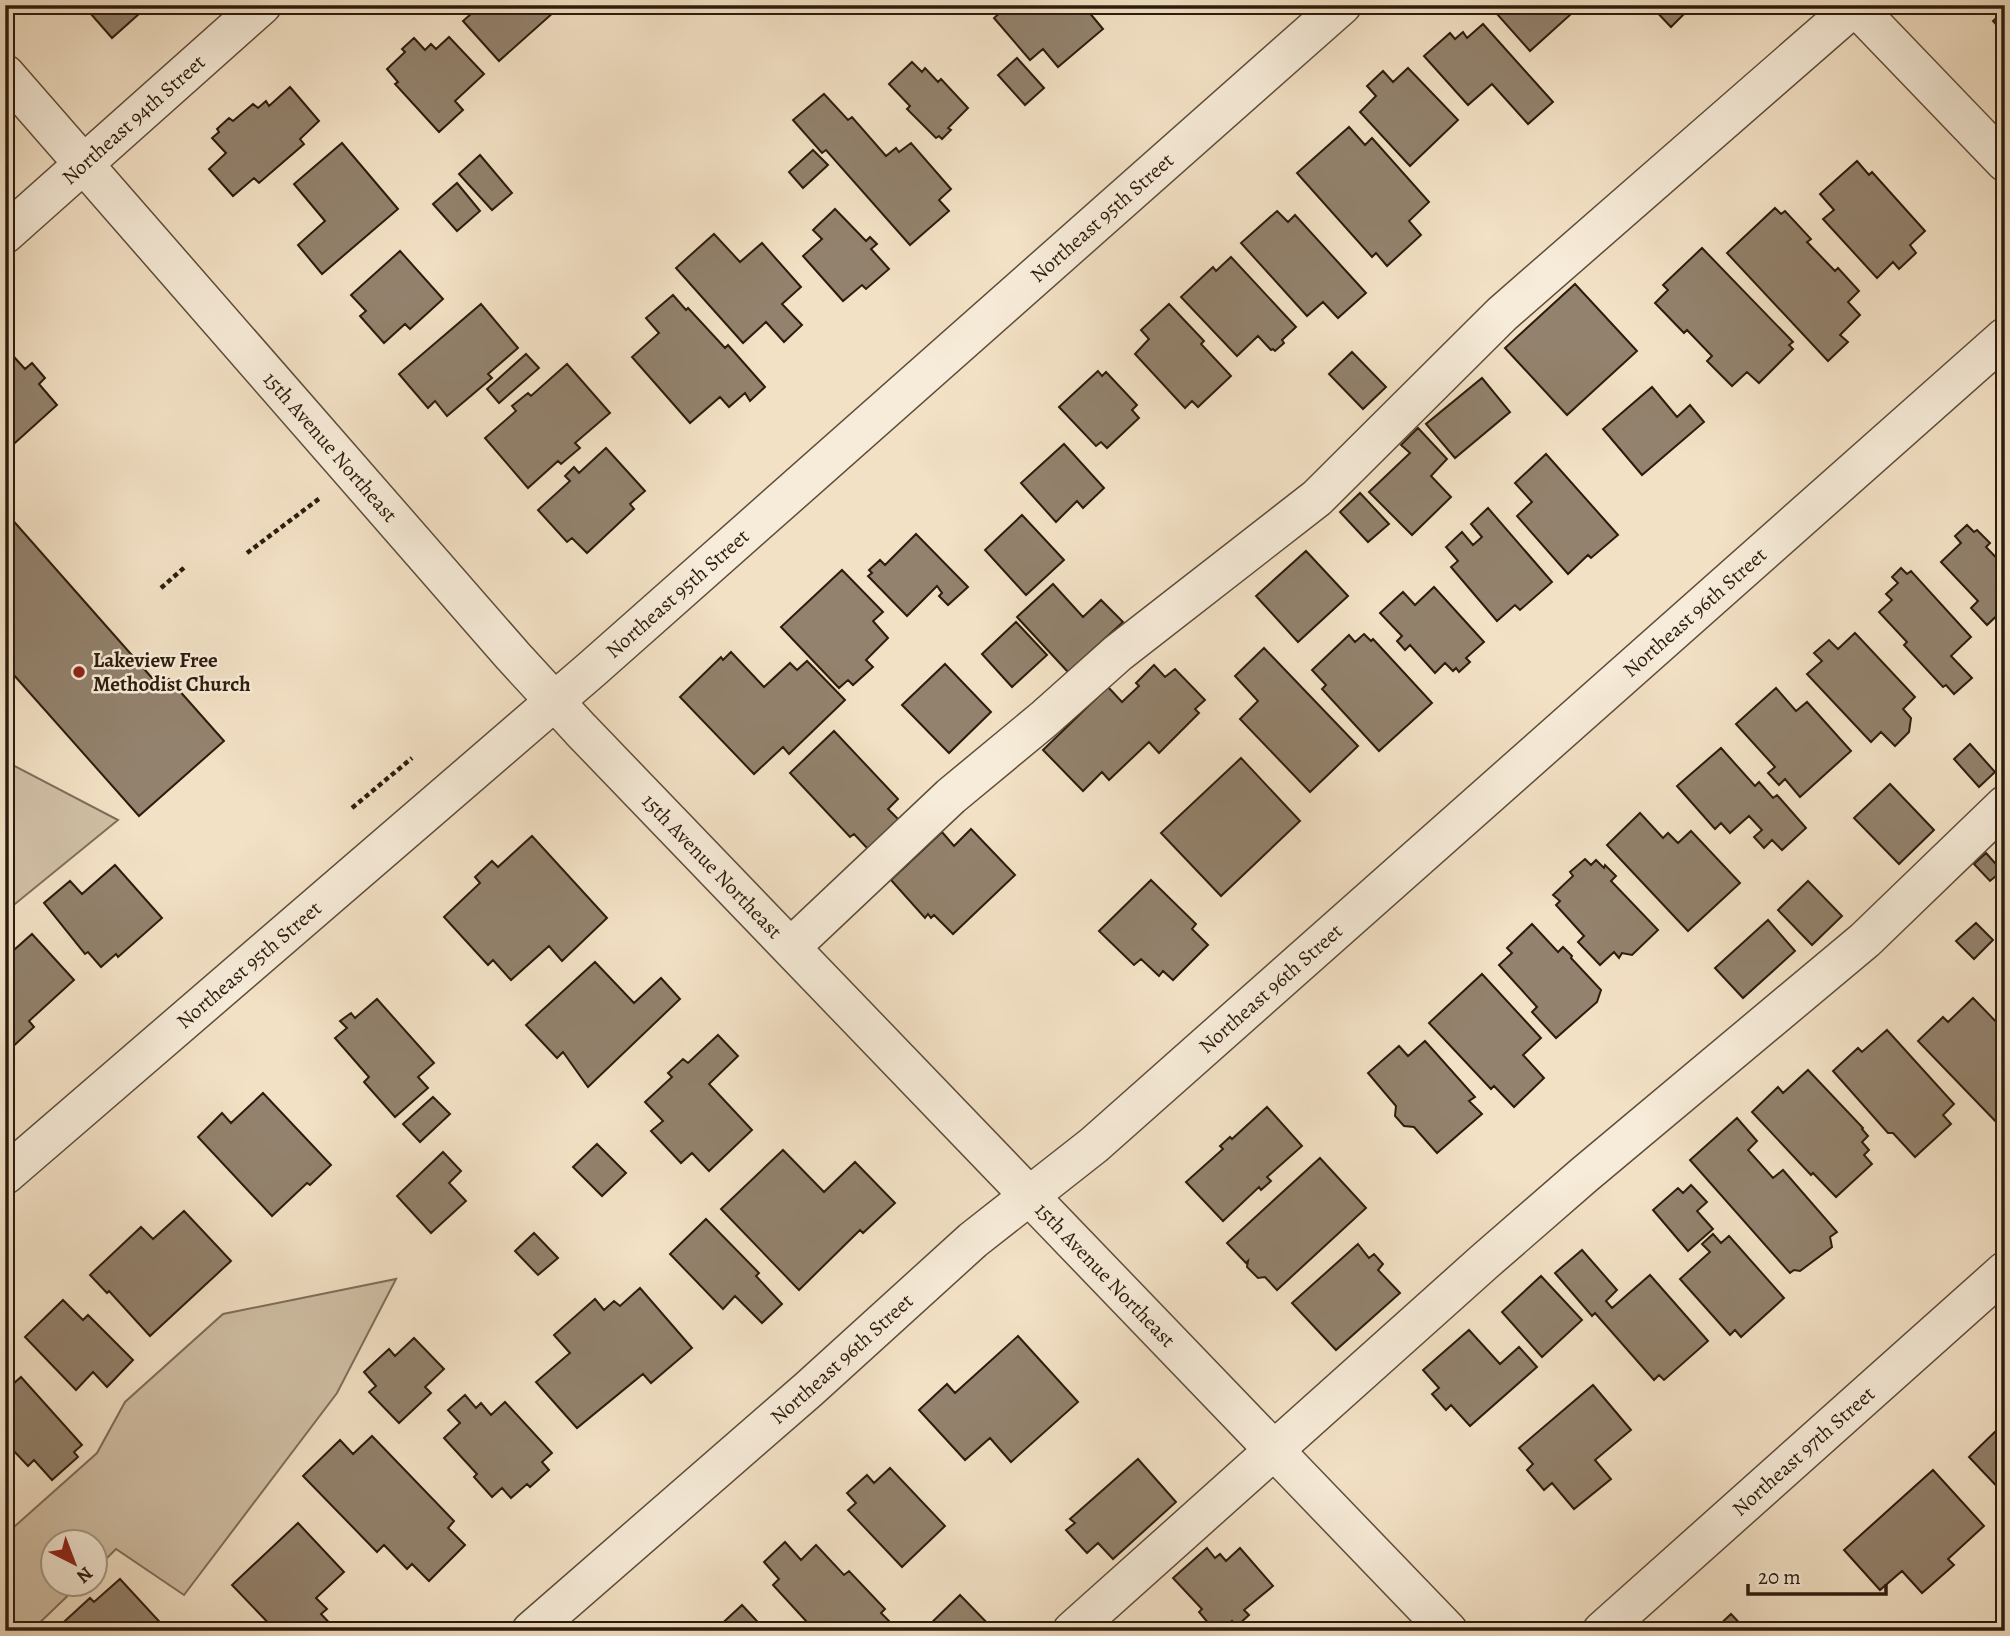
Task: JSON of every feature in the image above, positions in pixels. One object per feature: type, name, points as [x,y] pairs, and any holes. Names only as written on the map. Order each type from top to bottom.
[{"type":"street","name":"Northeast 94th Street","points":[[5,234],[262,5]]},
{"type":"street","name":"Northeast 95th Street","points":[[5,1175],[556,701],[1342,5]]},
{"type":"street","points":[[791,947],[951,796],[1118,653],[1317,498],[1502,314],[1855,5],[2005,162]]},
{"type":"street","name":"15th Avenue Northeast","points":[[5,74],[513,656],[1448,1631]]},
{"type":"street","name":"Northeast 96th Street","points":[[531,1631],[809,1389],[973,1240],[1094,1144],[2005,337]]},
{"type":"street","points":[[1072,1631],[1584,1175],[1865,940],[2005,805]]},
{"type":"street","name":"Northeast 97th Street","points":[[1602,1631],[2005,1271]]},
{"type":"path","points":[[247,553],[320,497]]},
{"type":"path","points":[[161,588],[186,566]]},
{"type":"path","points":[[352,808],[412,758]]},
{"type":"shaded area","points":[[5,761],[118,820],[15,904],[5,901]]},
{"type":"shaded area","points":[[396,1279],[337,1393],[184,1595],[116,1549],[108,1557],[108,1528],[38,1528],[38,1598],[65,1598],[31,1631],[5,1631],[5,1535],[97,1453],[125,1402],[223,1314]]},
{"type":"building","points":[[83,5],[149,5],[112,38]]},
{"type":"building","points":[[481,5],[548,5],[554,12],[499,61],[463,21]]},
{"type":"building","points":[[1009,5],[1095,5],[1088,11],[1103,29],[1058,67],[1043,49],[1030,60],[994,18]]},
{"type":"building","points":[[1489,5],[1562,5],[1570,15],[1530,51]]},
{"type":"building","points":[[1650,5],[1693,5],[1671,27]]},
{"type":"building","points":[[2005,10],[2005,34],[1993,21]]},
{"type":"building","points":[[1483,24],[1553,102],[1528,124],[1492,84],[1468,105],[1424,56],[1450,33],[1455,39],[1463,32],[1467,38]]},
{"type":"building","points":[[449,37],[484,74],[455,101],[463,110],[439,132],[395,84],[398,82],[387,69],[405,52],[402,49],[414,38],[425,50],[431,44],[436,49]]},
{"type":"building","points":[[1017,58],[1044,88],[1025,105],[998,75]]},
{"type":"building","points":[[912,62],[922,72],[925,68],[938,82],[941,79],[968,108],[948,128],[951,130],[942,139],[939,136],[936,138],[907,109],[910,106],[889,84]]},
{"type":"building","points":[[1408,68],[1458,120],[1410,166],[1360,112],[1376,96],[1367,86],[1383,71],[1393,82]]},
{"type":"building","points":[[290,87],[319,121],[300,139],[304,144],[259,183],[254,178],[233,196],[209,169],[226,153],[212,138],[229,118],[233,121],[253,104],[258,108],[266,101],[269,106]]},
{"type":"building","points":[[824,94],[848,120],[852,117],[886,156],[896,148],[899,152],[911,143],[951,189],[939,200],[949,211],[910,245],[826,150],[822,153],[793,120]]},
{"type":"building","points":[[1349,127],[1365,145],[1372,138],[1429,202],[1409,221],[1421,235],[1387,266],[1376,253],[1372,257],[1297,173]]},
{"type":"building","points":[[342,143],[398,209],[322,274],[298,245],[325,221],[294,184]]},
{"type":"building","points":[[813,150],[828,165],[803,188],[789,172]]},
{"type":"building","points":[[480,155],[512,193],[492,210],[459,174]]},
{"type":"building","points":[[1857,161],[1869,175],[1872,172],[1925,231],[1910,245],[1916,253],[1899,269],[1893,262],[1877,278],[1823,219],[1834,210],[1820,194]]},
{"type":"building","points":[[457,183],[480,211],[457,231],[433,204]]},
{"type":"building","points":[[1775,208],[1781,214],[1785,211],[1811,239],[1807,242],[1835,271],[1838,268],[1859,291],[1848,302],[1860,315],[1840,335],[1848,342],[1828,361],[1727,253]]},
{"type":"building","points":[[835,209],[866,241],[870,237],[877,244],[871,249],[889,269],[866,289],[862,285],[843,301],[803,256],[822,239],[813,230]]},
{"type":"building","points":[[1277,211],[1288,222],[1295,215],[1366,293],[1338,318],[1323,302],[1307,316],[1241,243]]},
{"type":"building","points":[[714,234],[740,262],[762,243],[801,287],[782,304],[802,325],[784,342],[766,322],[743,343],[676,268]]},
{"type":"building","points":[[1702,248],[1793,342],[1789,345],[1793,349],[1759,383],[1747,372],[1732,386],[1707,361],[1712,356],[1687,330],[1684,333],[1655,303],[1668,290],[1663,285]]},
{"type":"building","points":[[400,251],[443,299],[410,329],[405,324],[384,343],[360,316],[366,311],[351,295]]},
{"type":"building","points":[[1231,257],[1296,327],[1275,351],[1258,336],[1237,356],[1181,297],[1213,267],[1216,271]]},
{"type":"building","points":[[1575,284],[1637,351],[1567,415],[1505,348]]},
{"type":"building","points":[[673,295],[725,348],[728,345],[765,387],[750,401],[745,393],[729,407],[720,397],[690,423],[632,357],[659,333],[646,318]]},
{"type":"building","points":[[481,304],[518,348],[488,374],[492,378],[447,416],[435,401],[428,408],[399,374]]},
{"type":"building","points":[[1169,304],[1204,341],[1201,344],[1231,376],[1198,407],[1192,401],[1185,408],[1135,354],[1149,339],[1141,330]]},
{"type":"building","points":[[5,347],[25,369],[32,363],[45,378],[39,384],[57,405],[6,451]]},
{"type":"building","points":[[1352,352],[1386,387],[1363,409],[1329,374]]},
{"type":"building","points":[[526,354],[539,368],[499,403],[487,389]]},
{"type":"building","points":[[567,364],[610,413],[575,443],[580,448],[561,464],[558,461],[528,488],[485,438],[516,411],[512,406],[528,393],[531,396]]},
{"type":"building","points":[[1098,371],[1102,376],[1106,372],[1137,405],[1132,410],[1139,418],[1107,448],[1101,442],[1096,446],[1059,407]]},
{"type":"building","points":[[1482,378],[1510,412],[1455,458],[1426,424]]},
{"type":"building","points":[[1652,387],[1677,417],[1690,405],[1704,422],[1642,475],[1603,429]]},
{"type":"building","points":[[1418,428],[1447,459],[1431,476],[1451,497],[1412,535],[1369,492],[1410,453],[1401,445]]},
{"type":"building","points":[[1064,444],[1104,488],[1083,508],[1077,501],[1056,522],[1021,483]]},
{"type":"building","points":[[606,448],[645,491],[630,504],[634,509],[587,553],[572,538],[567,542],[538,510],[570,481],[565,476],[574,467],[579,473]]},
{"type":"building","points":[[1546,454],[1618,535],[1591,558],[1588,555],[1568,574],[1517,516],[1532,502],[1515,483]]},
{"type":"building","points":[[1360,493],[1389,524],[1368,542],[1340,512]]},
{"type":"building","points":[[2005,507],[2005,522],[1997,514]]},
{"type":"building","points":[[1488,508],[1552,582],[1520,610],[1515,605],[1497,621],[1451,567],[1458,561],[1446,547],[1462,532],[1473,545],[1482,537],[1471,524]]},
{"type":"building","points":[[1022,515],[1064,560],[1026,595],[985,550]]},
{"type":"building","name":"Lakeview Free Methodist Church","points":[[9,516],[160,687],[169,679],[224,741],[139,816],[5,665],[5,519]]},
{"type":"building","points":[[1967,525],[1974,532],[1977,530],[1990,543],[1986,547],[2005,567],[2005,608],[1987,625],[1971,608],[1978,601],[1941,562],[1961,543],[1955,536]]},
{"type":"building","points":[[916,534],[968,587],[948,605],[939,596],[942,593],[937,586],[907,616],[868,576],[872,573],[869,570],[880,560],[885,565]]},
{"type":"building","points":[[1306,551],[1348,596],[1298,642],[1256,596]]},
{"type":"building","points":[[1901,568],[1907,574],[1911,571],[1971,637],[1951,656],[1972,678],[1954,694],[1946,685],[1943,687],[1904,645],[1907,642],[1879,612],[1892,600],[1886,594],[1898,583],[1892,577]]},
{"type":"building","points":[[842,570],[883,612],[873,621],[888,638],[866,660],[873,667],[853,685],[848,680],[839,688],[781,627]]},
{"type":"building","points":[[1053,584],[1083,617],[1101,600],[1123,622],[1068,672],[1017,617]]},
{"type":"building","points":[[1434,587],[1484,642],[1466,658],[1470,662],[1459,672],[1456,668],[1453,671],[1445,663],[1435,673],[1410,645],[1405,650],[1397,641],[1402,636],[1380,613],[1403,592],[1415,605]]},
{"type":"building","points":[[1016,622],[1047,655],[1012,687],[982,654]]},
{"type":"building","points":[[1855,633],[1915,697],[1903,709],[1911,718],[1909,732],[1895,746],[1881,732],[1871,742],[1807,674],[1822,661],[1814,653],[1829,640],[1838,649]]},
{"type":"building","points":[[1364,634],[1371,641],[1373,639],[1432,703],[1379,751],[1322,689],[1326,685],[1312,670],[1349,635],[1355,642]]},
{"type":"building","points":[[1264,648],[1358,746],[1310,792],[1240,719],[1258,701],[1235,676]]},
{"type":"building","points":[[731,652],[764,687],[790,663],[797,670],[807,661],[845,700],[789,754],[783,747],[754,774],[680,697],[721,657],[723,660]]},
{"type":"building","points":[[945,664],[991,712],[949,753],[902,705]]},
{"type":"building","points":[[1154,665],[1165,677],[1175,669],[1205,700],[1195,709],[1199,713],[1159,753],[1149,742],[1109,780],[1102,772],[1083,791],[1043,750],[1108,687],[1122,702],[1139,686],[1136,683]]},
{"type":"building","points":[[1776,688],[1796,711],[1807,702],[1851,751],[1800,797],[1785,779],[1779,785],[1768,773],[1775,767],[1736,724]]},
{"type":"building","points":[[834,731],[898,799],[888,809],[899,820],[868,849],[854,834],[850,837],[790,773]]},
{"type":"building","points":[[1970,744],[1995,772],[1979,787],[1954,759]]},
{"type":"building","points":[[1721,748],[1755,786],[1759,782],[1773,798],[1777,795],[1806,828],[1782,850],[1772,840],[1764,848],[1754,837],[1762,830],[1749,816],[1730,833],[1721,823],[1715,829],[1677,786]]},
{"type":"building","points":[[1241,758],[1300,821],[1221,896],[1161,833]]},
{"type":"building","points":[[1890,784],[1934,830],[1899,864],[1854,818]]},
{"type":"building","points":[[1640,813],[1663,838],[1668,833],[1678,843],[1691,831],[1740,883],[1688,931],[1607,845]]},
{"type":"building","points":[[971,829],[1015,875],[953,934],[934,915],[931,918],[928,914],[925,918],[891,880],[942,832],[954,846]]},
{"type":"building","points":[[532,836],[607,918],[562,961],[549,946],[511,980],[493,960],[488,965],[444,917],[480,883],[475,877],[492,861],[498,867]]},
{"type":"building","points":[[1986,853],[2002,871],[1990,881],[1974,864]]},
{"type":"building","points":[[1585,859],[1591,865],[1596,860],[1604,868],[1605,865],[1616,876],[1611,881],[1658,930],[1632,955],[1622,953],[1619,958],[1614,952],[1600,965],[1578,942],[1584,936],[1556,905],[1560,901],[1553,895],[1573,876],[1570,872]]},
{"type":"building","points":[[115,865],[162,918],[118,957],[116,954],[101,967],[88,952],[85,954],[44,903],[70,881],[82,894]]},
{"type":"building","points":[[1151,880],[1196,924],[1192,929],[1208,945],[1173,980],[1163,971],[1159,976],[1141,959],[1134,965],[1099,931]]},
{"type":"building","points":[[1808,881],[1842,916],[1812,945],[1778,910]]},
{"type":"building","points":[[1768,920],[1795,951],[1743,998],[1715,968]]},
{"type":"building","points":[[1976,923],[1993,940],[1974,959],[1956,941]]},
{"type":"building","points":[[1532,924],[1558,952],[1563,947],[1601,990],[1597,1002],[1556,1038],[1532,1012],[1537,1007],[1499,965],[1512,953],[1507,948]]},
{"type":"building","points":[[32,934],[74,980],[29,1021],[34,1027],[7,1052],[5,958]]},
{"type":"building","points":[[595,962],[634,1003],[661,978],[680,999],[588,1087],[563,1052],[557,1058],[526,1025]]},
{"type":"building","points":[[1482,974],[1541,1038],[1523,1055],[1544,1078],[1514,1107],[1494,1086],[1491,1089],[1429,1023]]},
{"type":"building","points":[[1973,998],[2005,1031],[2005,1123],[2001,1127],[1918,1041],[1943,1017],[1948,1022]]},
{"type":"building","points":[[377,999],[434,1063],[418,1077],[428,1088],[395,1117],[364,1082],[369,1077],[335,1038],[347,1028],[340,1021],[351,1013],[355,1018]]},
{"type":"building","points":[[1887,1030],[1954,1104],[1943,1115],[1951,1124],[1915,1157],[1893,1133],[1888,1133],[1833,1071],[1858,1048],[1862,1052]]},
{"type":"building","points":[[718,1035],[738,1056],[709,1084],[752,1130],[709,1171],[692,1153],[681,1163],[651,1131],[663,1121],[645,1102],[672,1077],[668,1073],[683,1059],[688,1063]]},
{"type":"building","points":[[1425,1041],[1475,1097],[1469,1101],[1482,1114],[1437,1153],[1414,1127],[1404,1126],[1395,1116],[1396,1106],[1368,1073],[1399,1046],[1408,1056]]},
{"type":"building","points":[[1808,1070],[1868,1136],[1862,1142],[1869,1150],[1864,1155],[1872,1164],[1836,1197],[1813,1173],[1811,1175],[1752,1112],[1778,1087],[1783,1093]]},
{"type":"building","points":[[263,1093],[331,1165],[272,1216],[198,1137],[222,1113],[231,1123]]},
{"type":"building","points":[[433,1097],[450,1114],[420,1142],[403,1124]]},
{"type":"building","points":[[1267,1107],[1302,1146],[1267,1177],[1271,1181],[1261,1190],[1259,1187],[1223,1221],[1186,1182],[1223,1149],[1220,1146],[1230,1137],[1232,1139]]},
{"type":"building","points":[[1737,1118],[1757,1141],[1748,1150],[1773,1178],[1783,1170],[1837,1232],[1830,1237],[1832,1247],[1800,1271],[1794,1270],[1790,1273],[1690,1160]]},
{"type":"building","points":[[597,1144],[626,1173],[602,1196],[573,1167]]},
{"type":"building","points":[[783,1150],[824,1192],[855,1162],[895,1203],[863,1233],[860,1230],[799,1290],[721,1209]]},
{"type":"building","points":[[443,1152],[461,1171],[449,1183],[466,1201],[431,1233],[397,1196]]},
{"type":"building","points":[[1320,1158],[1366,1208],[1277,1290],[1265,1277],[1258,1278],[1247,1267],[1248,1261],[1246,1263],[1227,1243]]},
{"type":"building","points":[[1691,1185],[1707,1202],[1697,1211],[1713,1229],[1688,1251],[1653,1210],[1678,1188],[1683,1193]]},
{"type":"building","points":[[184,1211],[231,1261],[150,1336],[109,1291],[107,1293],[90,1275],[141,1227],[153,1239]]},
{"type":"building","points":[[706,1219],[759,1273],[756,1276],[782,1304],[762,1323],[735,1296],[723,1309],[670,1254]]},
{"type":"building","points":[[534,1233],[558,1258],[538,1275],[515,1251]]},
{"type":"building","points":[[1713,1234],[1721,1243],[1729,1236],[1784,1298],[1741,1337],[1735,1330],[1730,1335],[1680,1279],[1710,1252],[1702,1244]]},
{"type":"building","points":[[1358,1244],[1369,1258],[1374,1254],[1383,1264],[1378,1270],[1400,1293],[1336,1350],[1292,1303]]},
{"type":"building","points":[[1582,1250],[1617,1290],[1606,1301],[1612,1308],[1650,1275],[1708,1341],[1664,1380],[1659,1375],[1654,1380],[1595,1313],[1592,1316],[1555,1273]]},
{"type":"building","points":[[1541,1276],[1582,1320],[1542,1357],[1502,1312]]},
{"type":"building","points":[[640,1288],[692,1348],[651,1383],[643,1374],[577,1428],[536,1382],[570,1353],[554,1335],[595,1299],[604,1310],[614,1301],[620,1306]]},
{"type":"building","points":[[63,1300],[83,1320],[88,1315],[133,1360],[107,1387],[93,1372],[76,1390],[25,1337]]},
{"type":"building","points":[[1469,1330],[1500,1364],[1519,1347],[1537,1367],[1470,1426],[1451,1405],[1446,1410],[1432,1394],[1439,1388],[1423,1370]]},
{"type":"building","points":[[1018,1336],[1078,1402],[1011,1462],[990,1438],[965,1460],[919,1410],[947,1384],[955,1393]]},
{"type":"building","points":[[414,1338],[444,1369],[425,1387],[431,1393],[399,1423],[369,1392],[376,1386],[364,1372],[389,1349],[395,1356]]},
{"type":"building","points":[[21,1377],[82,1445],[74,1452],[78,1457],[52,1480],[34,1460],[28,1466],[13,1450],[7,1454],[5,1452],[5,1391]]},
{"type":"building","points":[[1593,1385],[1631,1430],[1595,1460],[1611,1479],[1574,1509],[1552,1483],[1544,1490],[1527,1470],[1533,1464],[1519,1448]]},
{"type":"building","points":[[465,1395],[476,1408],[481,1403],[491,1415],[505,1402],[552,1453],[542,1462],[549,1470],[530,1487],[527,1484],[511,1498],[502,1488],[492,1497],[474,1477],[477,1474],[444,1438],[460,1423],[448,1410]]},
{"type":"building","points":[[2005,1422],[2005,1495],[1969,1457]]},
{"type":"building","points":[[372,1436],[454,1521],[448,1528],[465,1545],[429,1581],[412,1564],[407,1569],[384,1545],[377,1552],[303,1476],[340,1440],[353,1454]]},
{"type":"building","points":[[1138,1459],[1176,1502],[1113,1559],[1098,1543],[1087,1553],[1066,1530],[1075,1523],[1070,1519]]},
{"type":"building","points":[[890,1468],[945,1526],[902,1567],[848,1510],[856,1503],[847,1493],[867,1475],[874,1483]]},
{"type":"building","points":[[1933,1470],[1984,1526],[1948,1559],[1954,1565],[1922,1593],[1902,1571],[1880,1590],[1844,1550]]},
{"type":"building","points":[[298,1523],[344,1572],[316,1598],[327,1609],[321,1614],[337,1631],[276,1631],[232,1585]]},
{"type":"building","points":[[785,1542],[801,1560],[816,1545],[844,1575],[849,1571],[885,1609],[881,1613],[897,1629],[806,1631],[802,1627],[807,1622],[773,1585],[779,1579],[764,1562]]},
{"type":"building","points":[[1207,1548],[1215,1558],[1220,1554],[1226,1561],[1240,1548],[1273,1586],[1244,1610],[1249,1615],[1237,1626],[1232,1621],[1221,1631],[1215,1631],[1199,1612],[1202,1609],[1173,1578]]},
{"type":"building","points":[[120,1579],[168,1631],[54,1631],[90,1598],[94,1602],[99,1598],[108,1598],[108,1590]]},
{"type":"building","points":[[960,1595],[995,1631],[923,1631]]},
{"type":"building","points":[[742,1605],[766,1631],[714,1631]]},
{"type":"building","points":[[1731,1614],[1747,1631],[1713,1631]]},
{"type":"place","name":"Lakeview Free Methodist Church","points":[[79,672]]}]
